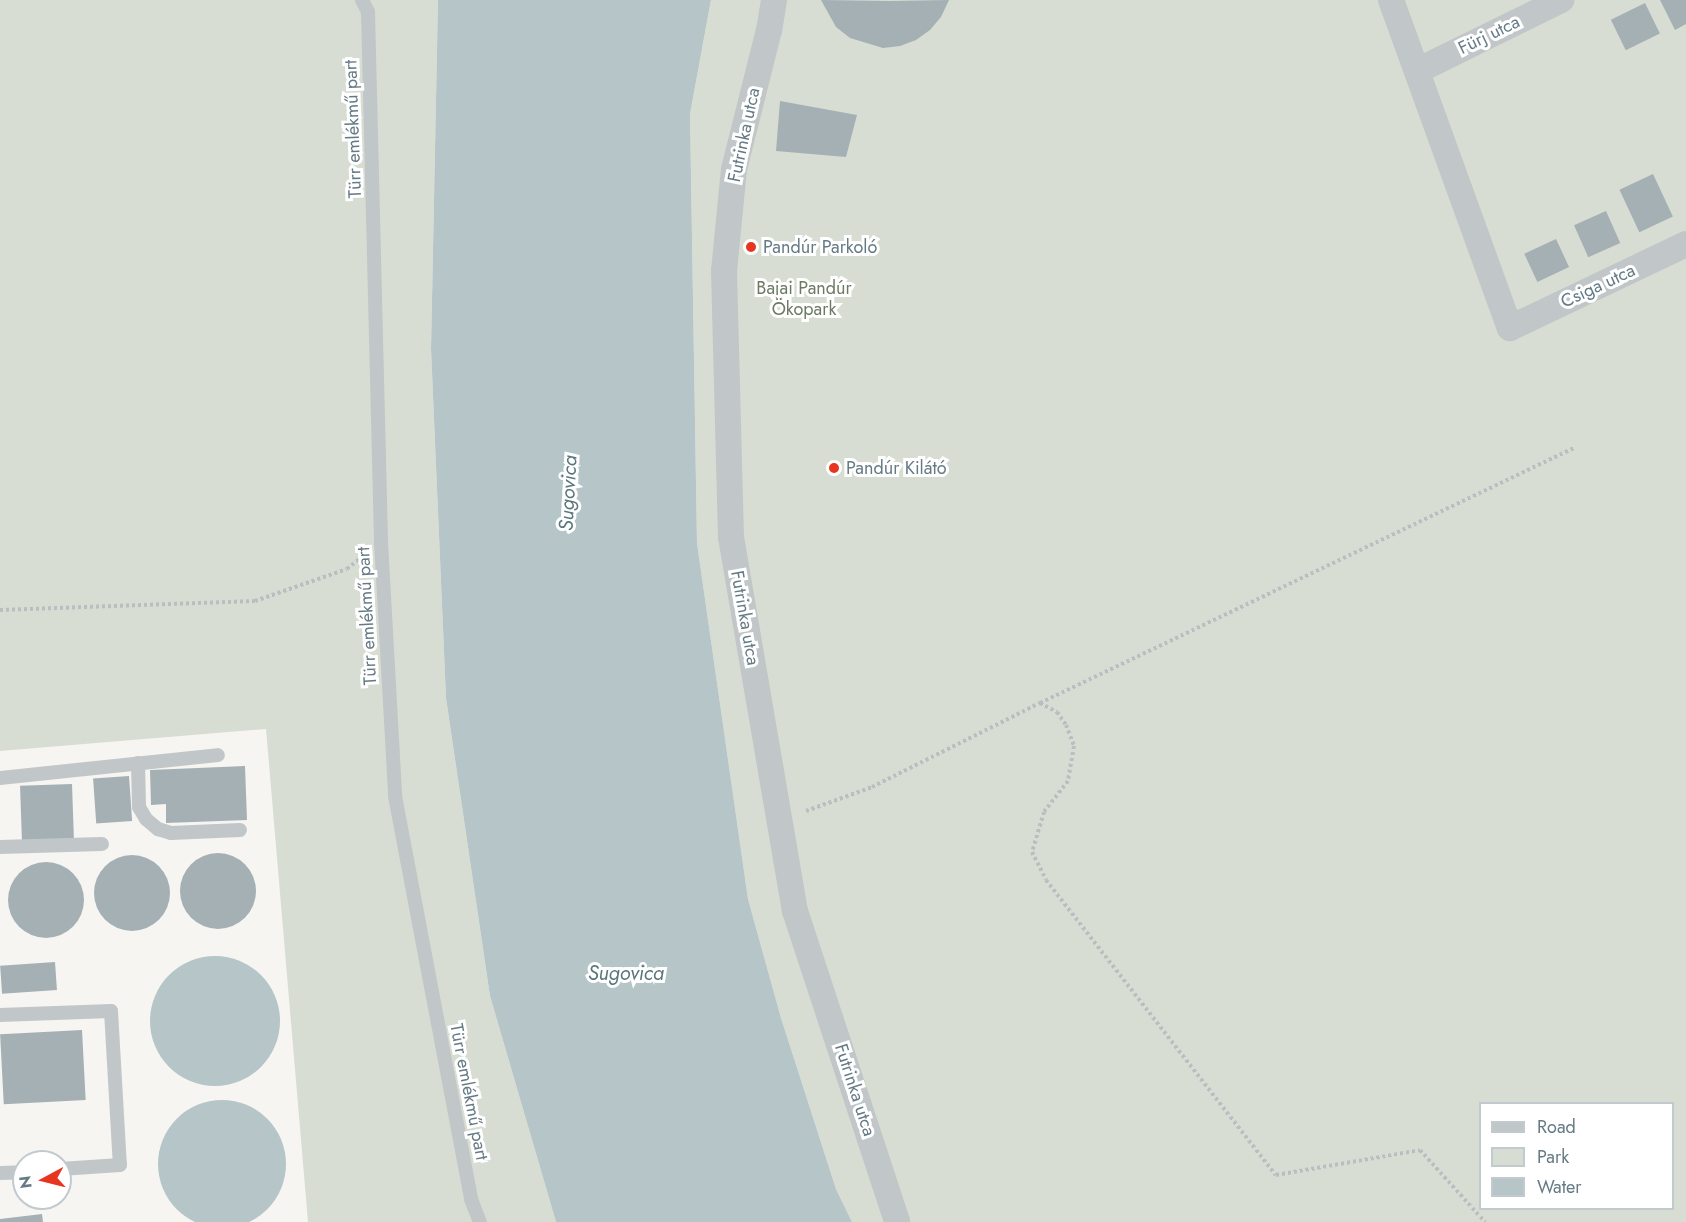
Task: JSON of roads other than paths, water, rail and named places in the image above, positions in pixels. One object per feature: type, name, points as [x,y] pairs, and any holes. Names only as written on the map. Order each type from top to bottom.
[{"type":"street","name":"Futrinka utca","points":[[774,0],[769,30],[734,169],[724,271],[732,537],[795,910],[897,1222]]},
{"type":"street","points":[[1391,0],[1417,71]]},
{"type":"street","name":"Fürj utca","points":[[1417,71],[1561,0]]},
{"type":"street","name":"Csiga utca","points":[[1417,71],[1510,328],[1686,244]]},
{"type":"lane","name":"Türr emlékmű part","points":[[362,0],[368,12],[381,542],[395,796],[471,1199],[480,1222]]},
{"type":"lane","points":[[0,778],[218,755]]},
{"type":"lane","points":[[138,763],[139,807],[146,819],[158,830],[171,833],[240,830]]},
{"type":"lane","points":[[0,846],[102,844]]},
{"type":"lane","points":[[0,1016],[111,1011],[120,1165],[72,1168]]},
{"type":"water","name":"Sugovica","points":[[438,0],[711,0],[690,114],[697,543],[748,899],[781,1018],[836,1189],[852,1222],[556,1222],[490,996],[446,698],[431,349]]},
{"type":"water","points":[[215,956],[240,961],[261,975],[275,996],[280,1021],[275,1046],[261,1067],[240,1081],[215,1086],[190,1081],[169,1067],[155,1046],[150,1021],[155,996],[169,975],[190,961]]},
{"type":"water","points":[[210,1101],[234,1101],[258,1111],[275,1128],[285,1152],[285,1176],[275,1200],[258,1217],[246,1223],[198,1223],[186,1217],[169,1200],[159,1176],[159,1152],[169,1128],[186,1111]]},
{"type":"place","name":"Pandúr Parkoló","points":[[751,247]]},
{"type":"place","name":"Pandúr Kilátó","points":[[834,468]]},
{"type":"park label","name":"Bajai Pandúr Ökopark","points":[[804,299]]}]
